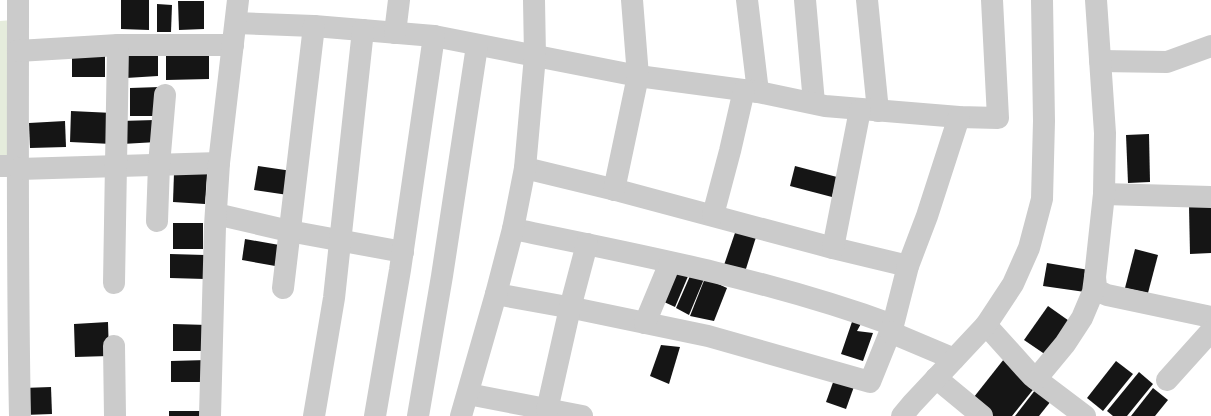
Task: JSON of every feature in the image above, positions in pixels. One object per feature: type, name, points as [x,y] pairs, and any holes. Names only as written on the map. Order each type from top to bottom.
[{"type":"street","points":[[18,0],[18,51],[10,167],[18,300],[20,416]]},
{"type":"street","points":[[210,416],[219,163],[238,0]]},
{"type":"street","points":[[395,33],[400,0]]},
{"type":"street","points":[[461,416],[513,229],[525,168],[535,56],[534,0]]},
{"type":"street","points":[[614,190],[638,76],[632,0]]},
{"type":"street","points":[[713,215],[730,151],[751,91],[747,0]]},
{"type":"street","points":[[805,0],[814,103]]},
{"type":"street","points":[[833,248],[869,110],[867,0]]},
{"type":"street","points":[[18,51],[118,45],[314,26],[434,36],[477,46],[638,76],[751,91],[825,106],[958,117],[998,118],[992,0]]},
{"type":"street","points":[[902,416],[986,325],[1014,284],[1029,248],[1042,199],[1044,121],[1042,0]]},
{"type":"street","points":[[1036,379],[1066,344],[1082,318],[1093,292],[1104,194],[1104,133],[1096,0]]},
{"type":"street","points":[[283,288],[314,26]]},
{"type":"street","points":[[314,416],[334,298],[363,30]]},
{"type":"street","points":[[375,416],[403,252],[434,36]]},
{"type":"street","points":[[114,282],[118,45]]},
{"type":"street","points":[[418,416],[442,276],[477,46]]},
{"type":"street","points":[[1100,61],[1168,62],[1211,46]]},
{"type":"street","points":[[157,221],[159,165],[165,95]]},
{"type":"street","points":[[496,294],[708,336],[870,382],[891,328],[908,266],[934,195],[958,117]]},
{"type":"street","points":[[10,167],[219,163]]},
{"type":"street","points":[[525,168],[908,266]]},
{"type":"street","points":[[1104,194],[1211,197]]},
{"type":"street","points":[[216,214],[289,231],[403,252]]},
{"type":"street","points":[[513,229],[760,283],[803,295],[850,309],[954,359]]},
{"type":"street","points":[[547,410],[570,308],[587,244]]},
{"type":"street","points":[[645,323],[670,263]]},
{"type":"street","points":[[1095,277],[1098,290],[1107,295],[1211,317]]},
{"type":"street","points":[[986,325],[1036,379],[1085,416]]},
{"type":"street","points":[[1167,380],[1211,331]]},
{"type":"street","points":[[114,346],[115,416]]},
{"type":"street","points":[[936,378],[982,416]]},
{"type":"street","points":[[468,394],[582,416]]},
{"type":"green space","points":[[13,20],[16,169],[0,168],[0,21]]},
{"type":"building","points":[[121,0],[149,0],[149,30],[121,29]]},
{"type":"building","points":[[178,1],[204,1],[204,29],[179,30]]},
{"type":"building","points":[[157,4],[172,5],[171,32],[157,32]]},
{"type":"building","points":[[72,51],[105,51],[105,77],[72,77]]},
{"type":"building","points":[[158,54],[158,76],[126,78],[126,55]]},
{"type":"building","points":[[166,54],[209,54],[209,79],[166,80]]},
{"type":"building","points":[[160,87],[160,116],[130,116],[130,88]]},
{"type":"building","points":[[71,111],[113,113],[112,144],[70,142]]},
{"type":"building","points":[[155,120],[157,142],[122,144],[120,121]]},
{"type":"building","points":[[65,121],[66,147],[30,148],[29,123]]},
{"type":"building","points":[[1149,134],[1150,182],[1128,183],[1126,135]]},
{"type":"building","points":[[258,166],[292,171],[288,195],[254,190]]},
{"type":"building","points":[[795,166],[837,177],[832,197],[790,186]]},
{"type":"building","points":[[174,173],[207,174],[205,204],[173,202]]},
{"type":"building","points":[[1211,205],[1211,253],[1190,254],[1189,206]]},
{"type":"building","points":[[173,223],[203,223],[203,249],[173,249]]},
{"type":"building","points":[[737,227],[757,234],[744,275],[723,268]]},
{"type":"building","points":[[245,239],[285,246],[281,267],[242,260]]},
{"type":"building","points":[[1135,249],[1158,255],[1148,293],[1125,288]]},
{"type":"building","points":[[170,254],[205,255],[205,279],[170,278]]},
{"type":"building","points":[[1047,263],[1089,270],[1085,292],[1043,286]]},
{"type":"building","points":[[672,268],[689,274],[675,307],[662,301]]},
{"type":"building","points":[[690,276],[704,279],[689,315],[676,308]]},
{"type":"building","points":[[705,278],[727,288],[714,321],[690,316]]},
{"type":"building","points":[[1048,306],[1072,323],[1049,357],[1024,340]]},
{"type":"building","points":[[855,313],[863,320],[857,331],[873,333],[863,361],[841,354]]},
{"type":"building","points":[[108,322],[109,356],[75,357],[74,324]]},
{"type":"building","points":[[173,324],[208,325],[208,351],[173,351]]},
{"type":"building","points":[[661,345],[680,347],[669,384],[650,376]]},
{"type":"building","points":[[1004,359],[1036,386],[1012,416],[988,416],[970,402]]},
{"type":"building","points":[[207,360],[207,382],[171,382],[171,361]]},
{"type":"building","points":[[1116,361],[1133,374],[1103,411],[1087,398]]},
{"type":"building","points":[[1139,372],[1153,384],[1127,416],[1113,416],[1107,411]]},
{"type":"building","points":[[836,374],[856,381],[846,409],[826,402]]},
{"type":"building","points":[[1039,385],[1055,396],[1039,416],[1015,416]]},
{"type":"building","points":[[51,387],[52,414],[24,415],[23,388]]},
{"type":"building","points":[[1153,388],[1168,400],[1155,416],[1131,416]]},
{"type":"building","points":[[169,411],[206,411],[206,416],[169,416]]}]
